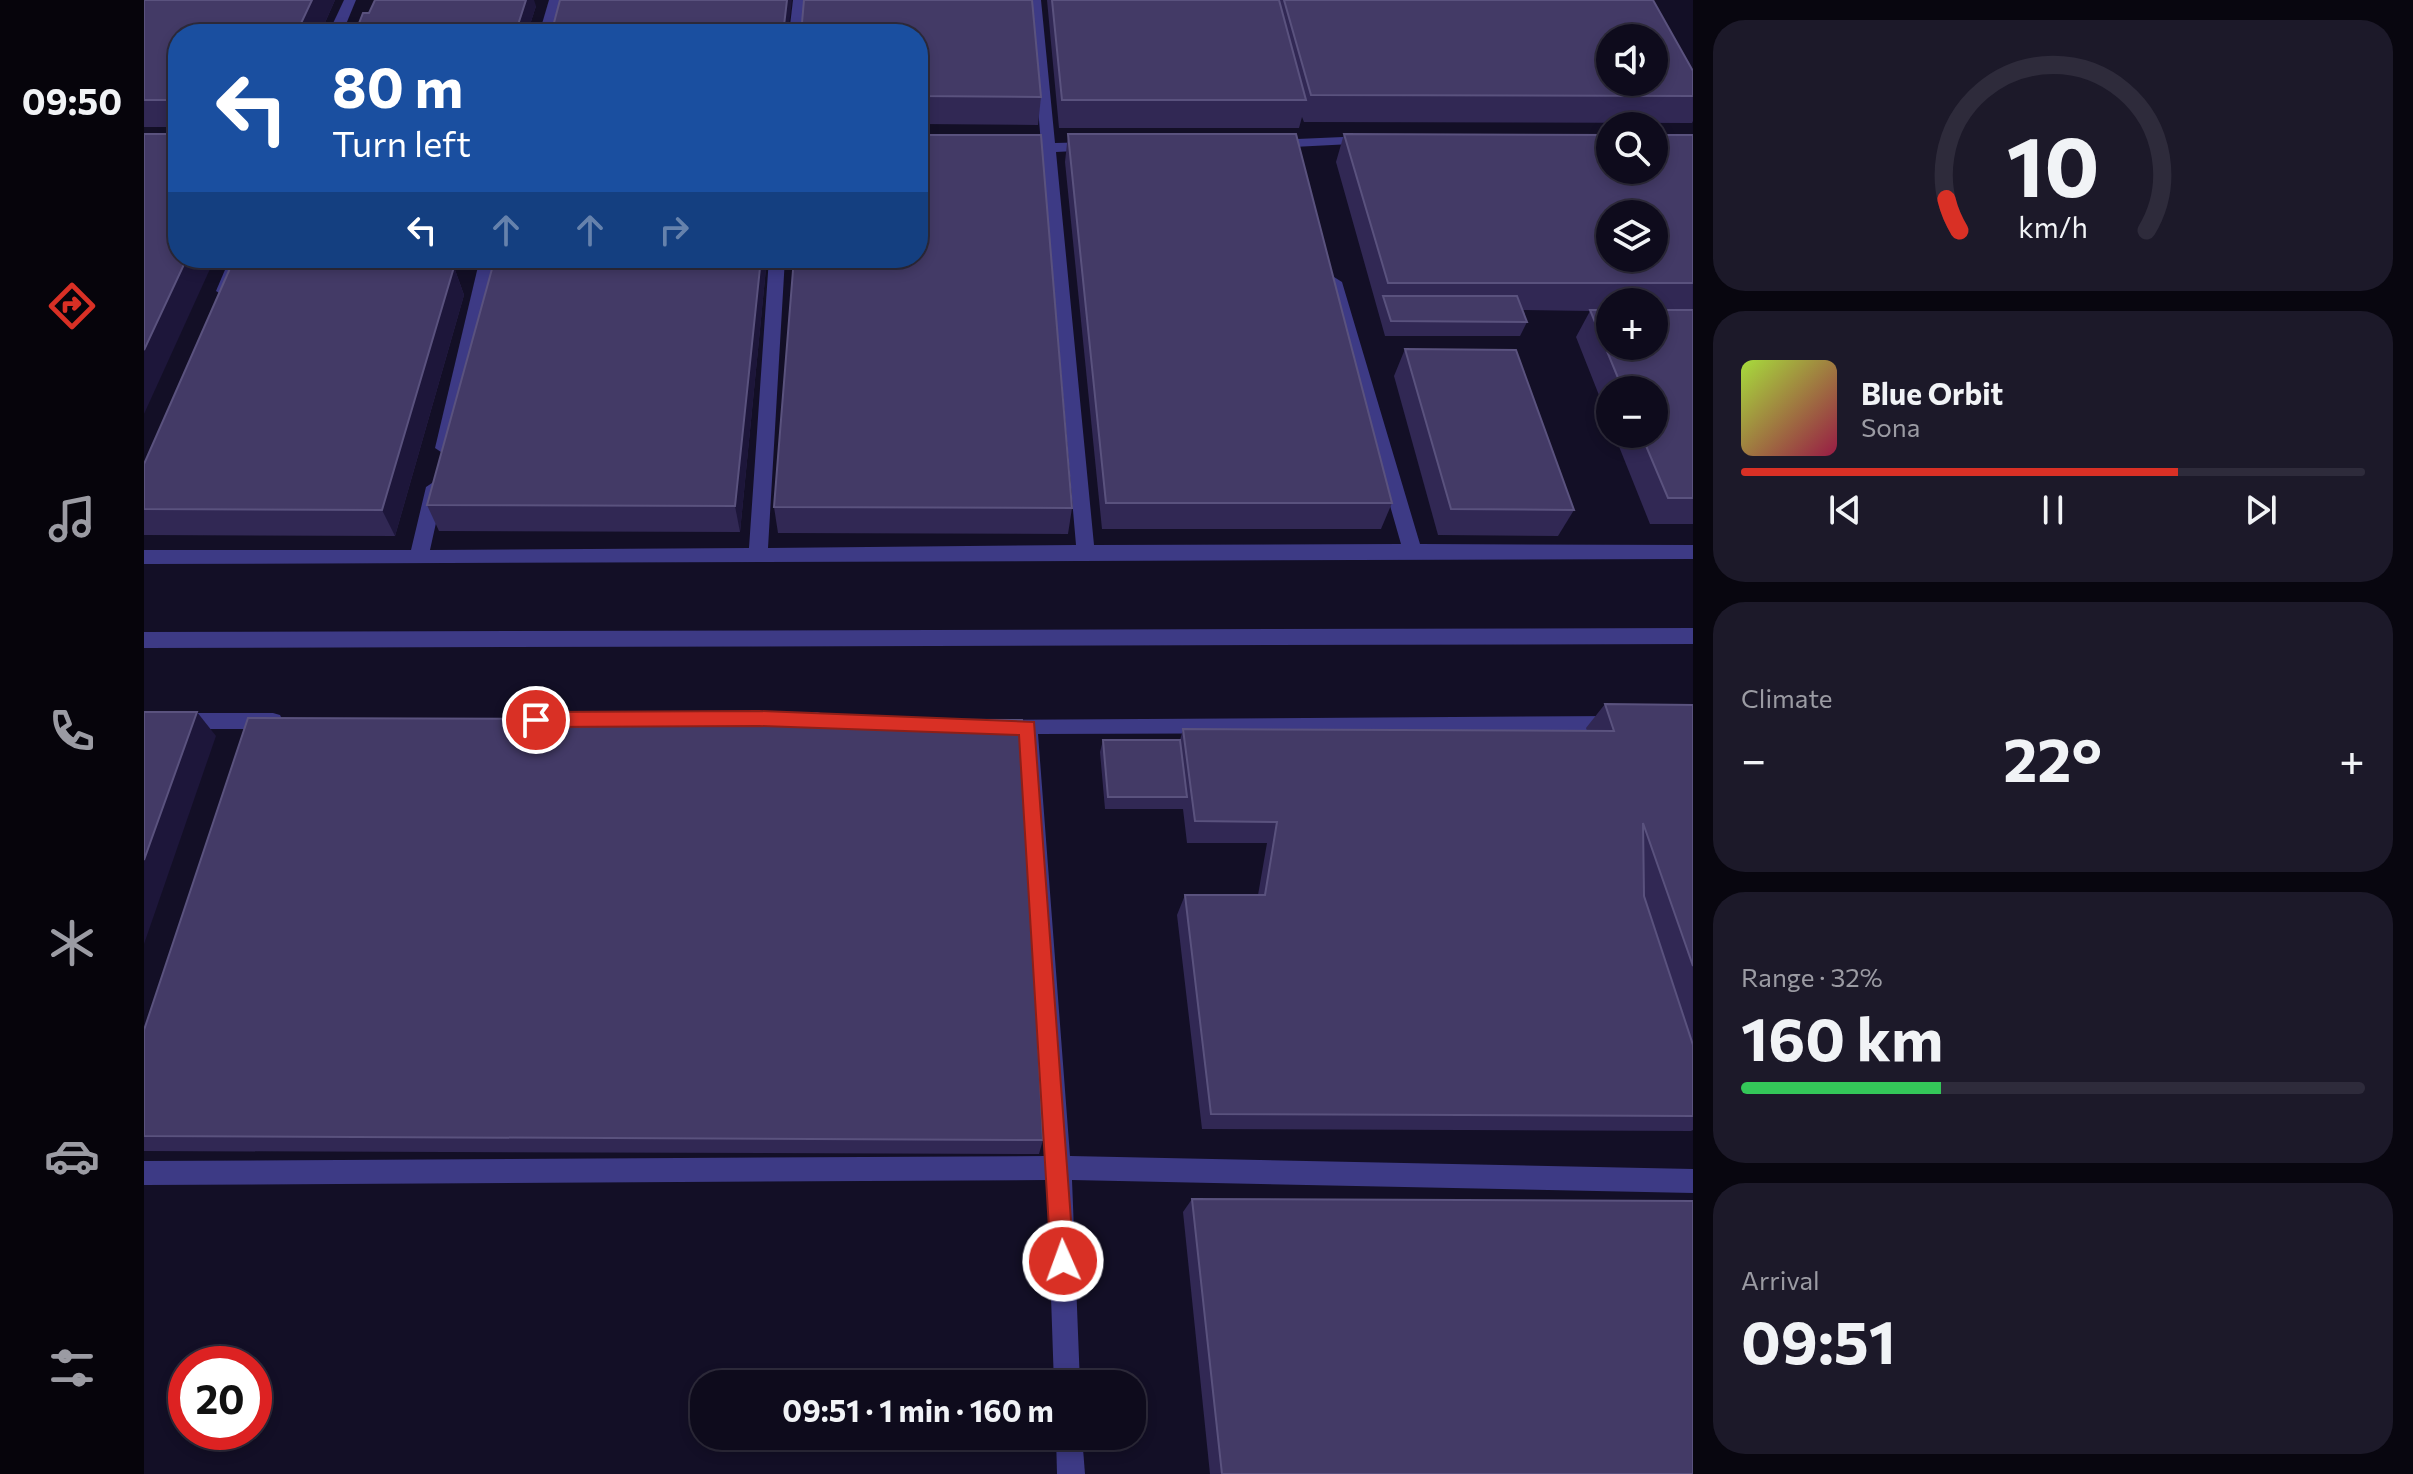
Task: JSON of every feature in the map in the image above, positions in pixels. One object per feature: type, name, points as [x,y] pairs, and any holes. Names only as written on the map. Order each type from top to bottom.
[{"type":"street","points":[[339,24],[350,0]]},
{"type":"street","points":[[549,24],[555,0]]},
{"type":"street","points":[[797,24],[799,0]]},
{"type":"street","points":[[1035,0],[1086,554]]},
{"type":"street","points":[[1263,144],[1385,139]]},
{"type":"street","points":[[992,149],[1112,145]]},
{"type":"street","points":[[1328,264],[1412,549]]},
{"type":"street","points":[[213,314],[234,268]]},
{"type":"street","points":[[419,557],[486,268]]},
{"type":"street","points":[[758,556],[776,268]]},
{"type":"street","points":[[144,557],[1086,554],[1412,549],[1693,552]]},
{"type":"street","points":[[144,640],[1693,636]]},
{"type":"street","points":[[600,719],[838,721]]},
{"type":"street","points":[[144,721],[247,729],[298,721]]},
{"type":"street","points":[[980,726],[1630,723]]},
{"type":"street","points":[[1028,727],[1059,1168],[1066,1370]]},
{"type":"street","points":[[144,1173],[1059,1168],[1693,1181]]},
{"type":"street","points":[[1070,1450],[1071,1474]]},
{"type":"building","points":[[144,0],[312,0],[301,24],[168,24],[168,100],[144,100]]},
{"type":"building","points":[[375,0],[526,0],[518,24],[359,24],[363,13],[369,13]]},
{"type":"building","points":[[560,0],[787,0],[784,24],[554,24]]},
{"type":"building","points":[[804,0],[1032,0],[1041,97],[928,96],[928,24],[802,24]]},
{"type":"building","points":[[1052,0],[1279,0],[1306,100],[1062,100]]},
{"type":"building","points":[[1284,0],[1653,0],[1667,24],[1596,24],[1596,96],[1311,95]]},
{"type":"building","points":[[1668,27],[1693,71],[1693,96],[1668,96]]},
{"type":"building","points":[[144,134],[168,134],[168,268],[182,268],[144,350]]},
{"type":"building","points":[[1068,134],[1296,134],[1392,503],[1106,503]]},
{"type":"building","points":[[1344,134],[1596,135],[1596,184],[1668,184],[1668,135],[1693,135],[1693,283],[1388,283]]},
{"type":"building","points":[[928,135],[1041,135],[1072,508],[774,507],[793,268],[928,268]]},
{"type":"building","points":[[230,268],[454,268],[382,510],[144,509],[144,464]]},
{"type":"building","points":[[492,268],[760,268],[735,506],[427,505]]},
{"type":"building","points":[[1383,296],[1517,296],[1527,322],[1391,321]]},
{"type":"building","points":[[1590,310],[1596,310],[1596,325]]},
{"type":"building","points":[[1668,310],[1693,310],[1693,498],[1668,498],[1647,448],[1668,448],[1668,376],[1617,376],[1611,360],[1668,360]]},
{"type":"building","points":[[1405,349],[1516,350],[1574,510],[1451,509]]},
{"type":"building","points":[[1605,704],[1693,705],[1693,966],[1643,823],[1644,896],[1693,1045],[1693,1116],[1211,1114],[1185,895],[1265,895],[1277,822],[1195,821],[1183,729],[1614,731]]},
{"type":"building","points":[[144,712],[197,712],[144,860]]},
{"type":"building","points":[[248,718],[1022,720],[1043,1140],[144,1136],[144,1030]]},
{"type":"building","points":[[1103,740],[1180,740],[1187,797],[1108,797]]},
{"type":"building","points":[[1192,1199],[1693,1201],[1693,1474],[1222,1474]]},
{"type":"route","points":[[536,720],[759,718],[1028,727],[1063,1261]]}]
